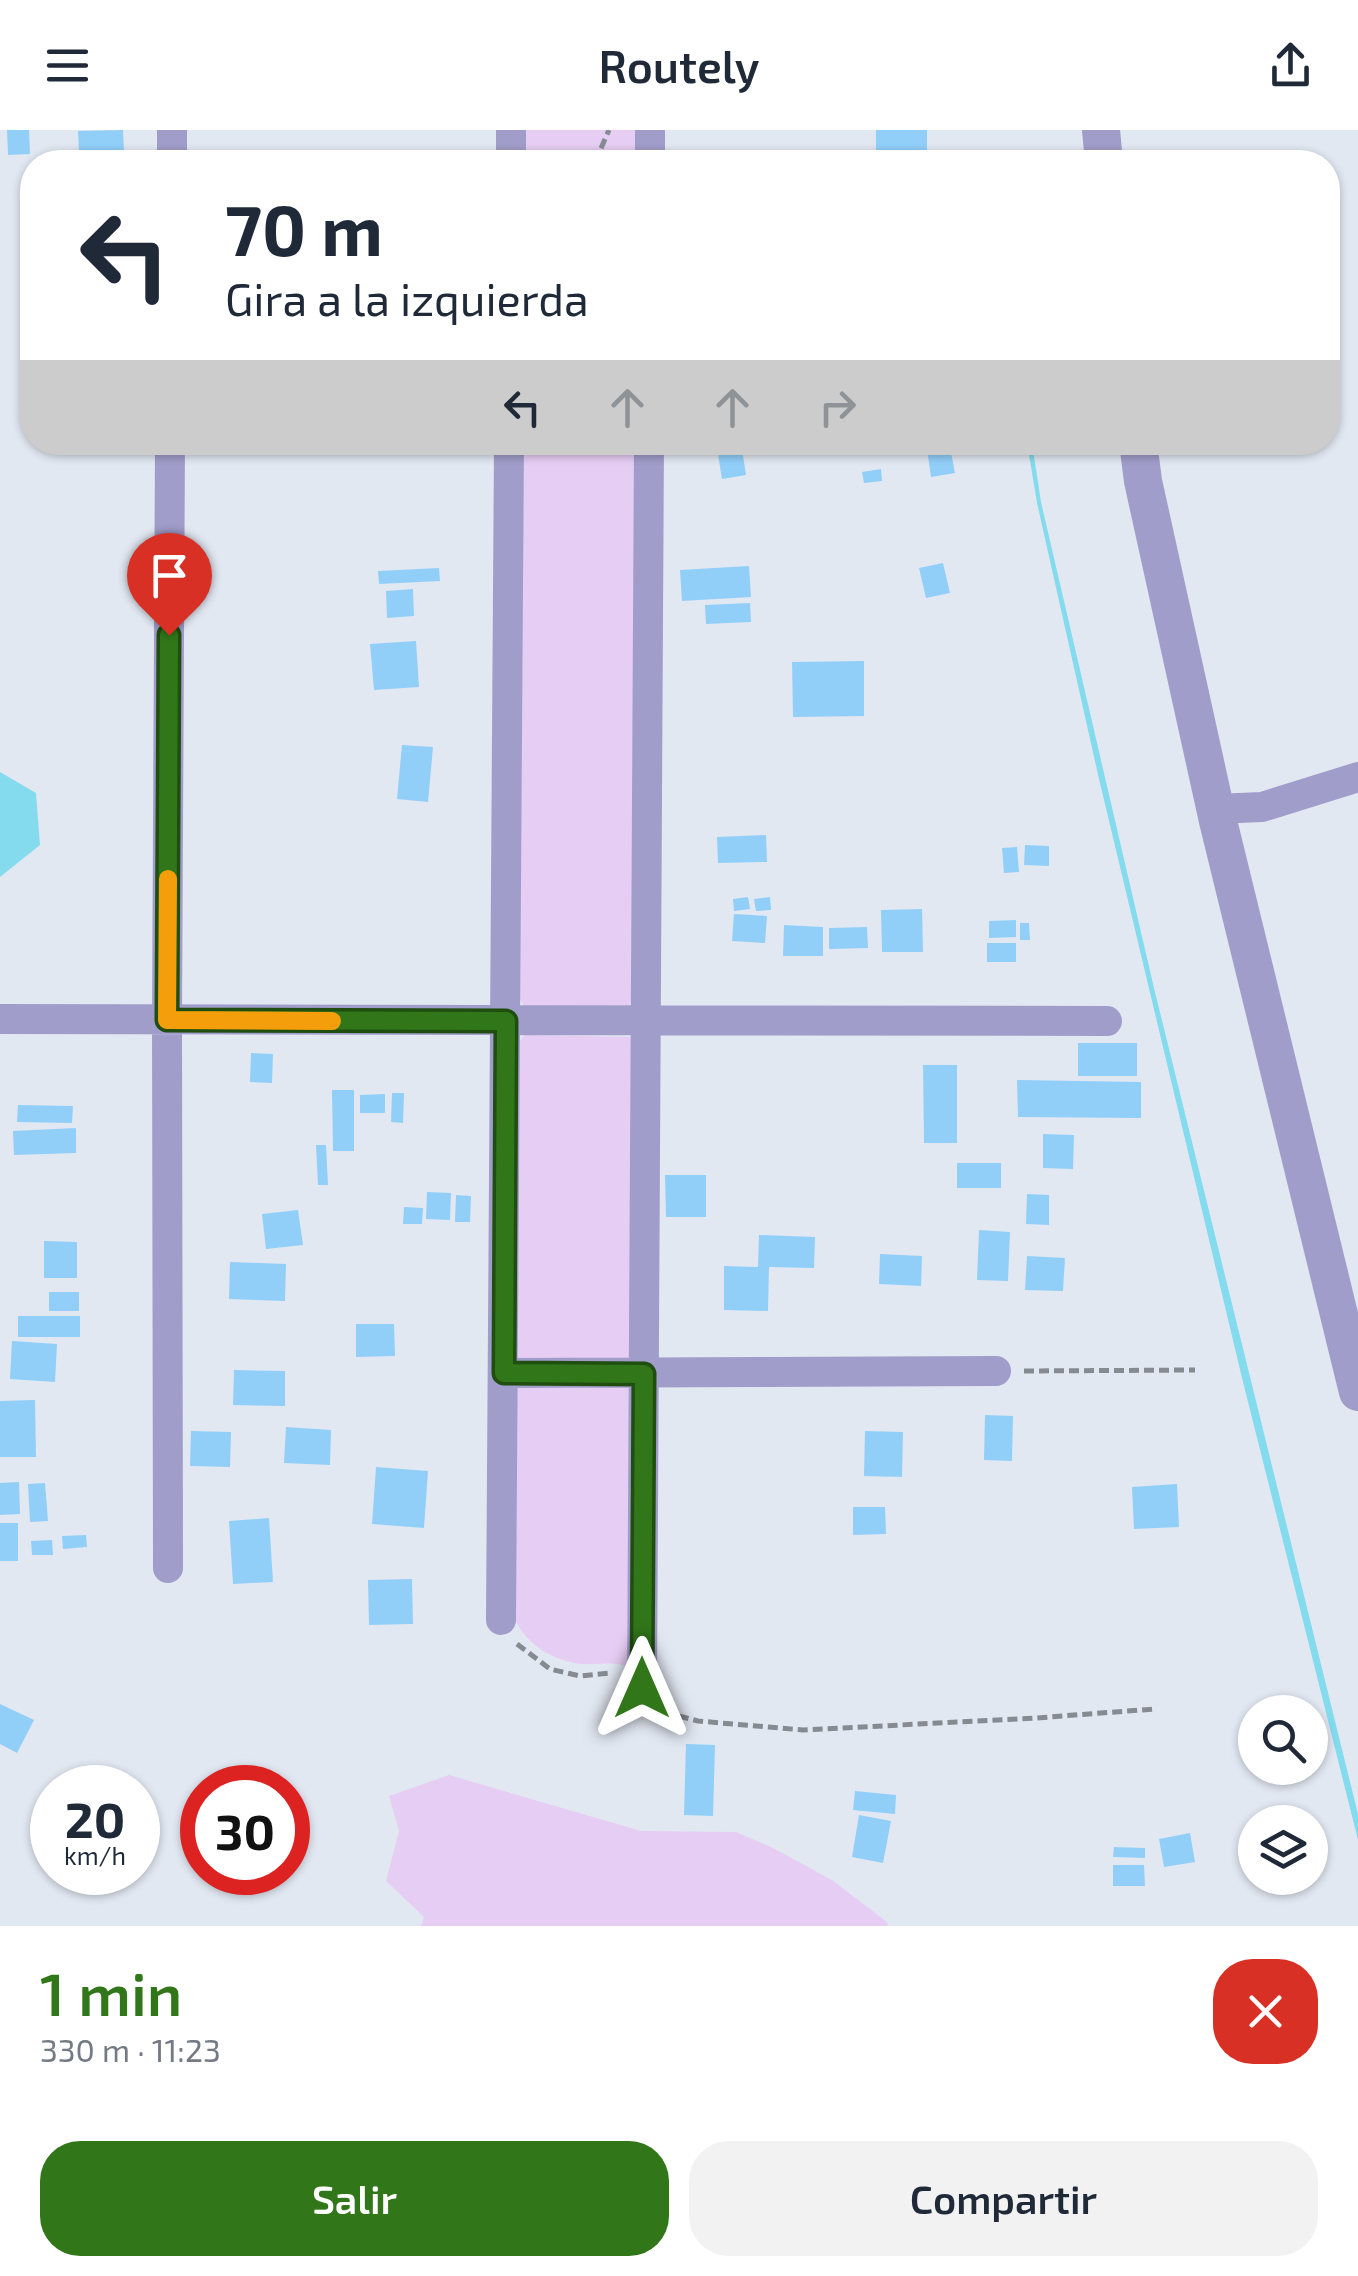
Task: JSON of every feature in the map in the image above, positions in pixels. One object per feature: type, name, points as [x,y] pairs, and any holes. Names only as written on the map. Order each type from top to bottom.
[{"type":"street","points":[[168,1568],[170,455]]},
{"type":"street","points":[[501,1620],[509,455]]},
{"type":"street","points":[[642,1688],[649,455]]},
{"type":"street","points":[[1140,455],[1215,809],[1358,1392]]},
{"type":"street","points":[[1215,809],[1262,807],[1358,777]]},
{"type":"street","points":[[0,1020],[1107,1021]]},
{"type":"street","points":[[504,1373],[996,1371]]},
{"type":"path","points":[[996,1371],[1195,1370]]},
{"type":"path","points":[[501,1620],[519,1647],[550,1670],[580,1676],[621,1674],[665,1708],[698,1720],[803,1730],[1154,1709]]},
{"type":"shaded area","points":[[525,130],[636,130],[636,150],[525,150]]},
{"type":"shaded area","points":[[522,455],[635,455],[631,1002],[524,1006],[519,998]]},
{"type":"shaded area","points":[[525,1035],[632,1039],[630,1359],[518,1358],[519,1042]]},
{"type":"shaded area","points":[[518,1386],[629,1387],[629,1667],[572,1663],[551,1655],[525,1635],[514,1617]]},
{"type":"shaded area","points":[[449,1775],[641,1831],[736,1832],[832,1880],[888,1926],[421,1926],[424,1917],[386,1881],[399,1831],[389,1796]]},
{"type":"water","points":[[1029,455],[1034,455],[1041,502],[1154,988],[1358,1814],[1358,1840],[1328,1721],[1328,1695],[1322,1695],[1242,1378],[1099,779]]},
{"type":"water","points":[[0,772],[36,793],[40,845],[0,877]]},
{"type":"building","points":[[7,130],[29,130],[30,150],[8,155]]},
{"type":"building","points":[[123,130],[124,150],[79,150],[78,131]]},
{"type":"building","points":[[876,130],[927,130],[927,150],[876,150]]},
{"type":"building","points":[[718,455],[743,455],[746,475],[722,479]]},
{"type":"building","points":[[928,455],[952,455],[955,473],[931,477]]},
{"type":"building","points":[[881,469],[882,481],[864,483],[862,472]]},
{"type":"building","points":[[943,563],[950,593],[926,598],[919,568]]},
{"type":"building","points":[[749,566],[751,597],[682,601],[680,570]]},
{"type":"building","points":[[439,568],[440,581],[379,584],[378,571]]},
{"type":"building","points":[[413,589],[414,616],[387,618],[386,591]]},
{"type":"building","points":[[750,603],[751,622],[706,624],[705,605]]},
{"type":"building","points":[[416,641],[419,687],[374,690],[370,644]]},
{"type":"building","points":[[864,661],[864,716],[793,717],[792,662]]},
{"type":"building","points":[[402,745],[433,747],[428,802],[397,799]]},
{"type":"building","points":[[766,835],[767,862],[718,863],[717,837]]},
{"type":"building","points":[[1025,845],[1049,846],[1049,866],[1024,865]]},
{"type":"building","points":[[1017,847],[1019,872],[1004,873],[1002,848]]},
{"type":"building","points":[[748,897],[750,909],[734,911],[733,899]]},
{"type":"building","points":[[770,897],[771,910],[756,911],[754,899]]},
{"type":"building","points":[[922,909],[923,952],[882,952],[881,910]]},
{"type":"building","points":[[734,914],[767,916],[765,943],[732,941]]},
{"type":"building","points":[[1016,920],[1016,937],[989,938],[989,921]]},
{"type":"building","points":[[1020,923],[1029,923],[1030,940],[1020,940]]},
{"type":"building","points":[[784,925],[823,927],[823,956],[783,956]]},
{"type":"building","points":[[867,927],[868,948],[829,949],[829,928]]},
{"type":"building","points":[[987,943],[1016,943],[1016,962],[987,962]]},
{"type":"building","points":[[1078,1043],[1137,1043],[1137,1076],[1078,1076]]},
{"type":"building","points":[[251,1053],[273,1054],[272,1083],[250,1082]]},
{"type":"building","points":[[923,1065],[957,1065],[957,1143],[924,1143]]},
{"type":"building","points":[[1017,1080],[1141,1082],[1141,1118],[1018,1117]]},
{"type":"building","points":[[332,1090],[354,1090],[354,1151],[333,1151]]},
{"type":"building","points":[[392,1093],[404,1093],[403,1123],[391,1122]]},
{"type":"building","points":[[385,1094],[385,1113],[360,1113],[360,1095]]},
{"type":"building","points":[[18,1105],[73,1106],[72,1123],[17,1122]]},
{"type":"building","points":[[76,1128],[76,1153],[14,1155],[13,1131]]},
{"type":"building","points":[[1043,1134],[1074,1135],[1073,1169],[1043,1168]]},
{"type":"building","points":[[316,1145],[326,1145],[328,1185],[318,1185]]},
{"type":"building","points":[[957,1163],[1001,1163],[1001,1188],[957,1188]]},
{"type":"building","points":[[665,1175],[706,1175],[706,1217],[666,1217]]},
{"type":"building","points":[[427,1192],[451,1193],[450,1220],[426,1219]]},
{"type":"building","points":[[1027,1194],[1049,1195],[1049,1225],[1026,1224]]},
{"type":"building","points":[[456,1195],[471,1196],[470,1222],[455,1222]]},
{"type":"building","points":[[404,1207],[423,1208],[422,1224],[403,1224]]},
{"type":"building","points":[[298,1210],[303,1245],[266,1249],[262,1214]]},
{"type":"building","points":[[979,1230],[1010,1232],[1008,1281],[977,1280]]},
{"type":"building","points":[[759,1235],[815,1237],[814,1268],[769,1267],[768,1311],[724,1310],[724,1266],[758,1267]]},
{"type":"building","points":[[44,1241],[77,1242],[77,1278],[44,1278]]},
{"type":"building","points":[[880,1254],[922,1256],[921,1286],[879,1284]]},
{"type":"building","points":[[1027,1256],[1065,1258],[1063,1291],[1025,1290]]},
{"type":"building","points":[[230,1262],[286,1264],[285,1301],[229,1299]]},
{"type":"building","points":[[49,1292],[79,1292],[79,1311],[49,1311]]},
{"type":"building","points":[[18,1316],[80,1316],[80,1337],[18,1337]]},
{"type":"building","points":[[356,1324],[394,1324],[395,1356],[356,1357]]},
{"type":"building","points":[[12,1341],[57,1344],[55,1382],[10,1379]]},
{"type":"building","points":[[234,1370],[285,1371],[285,1406],[233,1405]]},
{"type":"building","points":[[35,1400],[36,1457],[0,1457],[0,1401]]},
{"type":"building","points":[[985,1415],[1013,1416],[1012,1461],[984,1460]]},
{"type":"building","points":[[286,1427],[331,1430],[330,1465],[284,1463]]},
{"type":"building","points":[[191,1431],[231,1432],[230,1467],[190,1466]]},
{"type":"building","points":[[865,1431],[903,1432],[902,1477],[864,1476]]},
{"type":"building","points":[[376,1467],[428,1471],[424,1528],[372,1524]]},
{"type":"building","points":[[19,1482],[20,1514],[0,1515],[0,1483]]},
{"type":"building","points":[[45,1483],[48,1521],[30,1522],[28,1484]]},
{"type":"building","points":[[1177,1484],[1179,1527],[1134,1529],[1132,1487]]},
{"type":"building","points":[[853,1507],[885,1507],[886,1534],[853,1535]]},
{"type":"building","points":[[269,1518],[273,1582],[233,1584],[229,1521]]},
{"type":"building","points":[[0,1523],[18,1523],[18,1561],[0,1561]]},
{"type":"building","points":[[86,1535],[87,1547],[63,1549],[62,1536]]},
{"type":"building","points":[[52,1540],[53,1555],[32,1555],[31,1541]]},
{"type":"building","points":[[412,1579],[413,1624],[369,1625],[368,1580]]},
{"type":"building","points":[[0,1704],[34,1720],[17,1753],[0,1744]]},
{"type":"building","points":[[686,1744],[715,1745],[713,1816],[684,1815]]},
{"type":"building","points":[[855,1791],[896,1795],[895,1814],[853,1810]]},
{"type":"building","points":[[859,1815],[891,1821],[883,1863],[852,1857]]},
{"type":"building","points":[[1190,1833],[1195,1862],[1164,1867],[1159,1839]]},
{"type":"building","points":[[1114,1847],[1145,1848],[1145,1858],[1113,1857]]},
{"type":"building","points":[[1113,1865],[1144,1865],[1145,1886],[1113,1886]]},
{"type":"slow traffic","points":[[168,879],[167,1020],[332,1021]]},
{"type":"route","points":[[169,635],[167,1020],[506,1021],[504,1373],[644,1374],[642,1688]]}]
